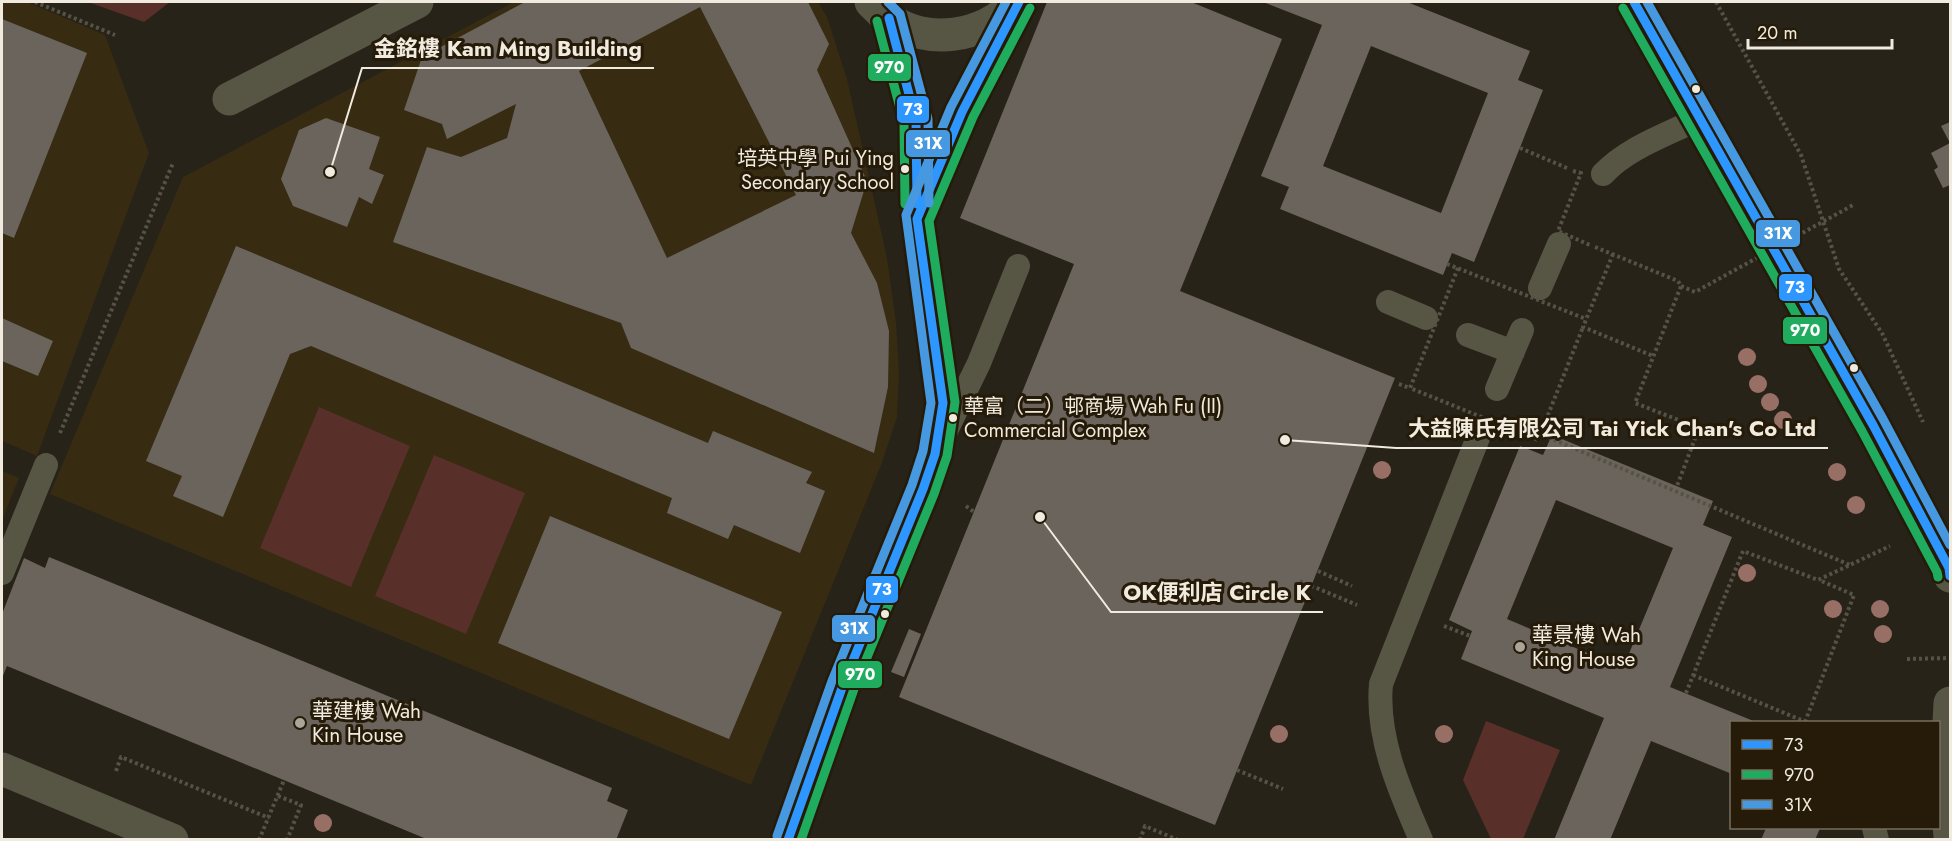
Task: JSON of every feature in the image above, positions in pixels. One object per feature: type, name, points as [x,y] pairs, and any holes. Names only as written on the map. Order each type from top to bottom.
[{"type":"street","points":[[229,99],[417,2]]},
{"type":"street","points":[[880,10],[919,32],[943,35],[967,32],[989,24],[1017,2]]},
{"type":"street","points":[[917,219],[962,112],[1017,2]]},
{"type":"street","points":[[1634,2],[1908,488],[1949,568],[1950,576]]},
{"type":"street","points":[[788,840],[843,685],[923,489],[935,454],[943,403],[917,219],[916,122],[880,10]]},
{"type":"street","points":[[1950,703],[1942,786],[1950,837]]},
{"type":"street","points":[[2,769],[172,840]]},
{"type":"lane","points":[[1603,174],[1612,164],[1636,150],[1698,119]]},
{"type":"lane","points":[[1540,288],[1558,244]]},
{"type":"lane","points":[[935,454],[979,363],[1018,266]]},
{"type":"lane","points":[[1388,303],[1426,318]]},
{"type":"lane","points":[[1468,335],[1518,341],[1497,389]]},
{"type":"lane","points":[[1421,840],[1395,780],[1379,706],[1381,684],[1482,430]]},
{"type":"lane","points":[[2,573],[46,465]]},
{"type":"path","points":[[35,2],[115,35]]},
{"type":"path","points":[[1716,2],[1801,156],[1839,269],[1882,333],[1927,431]]},
{"type":"path","points":[[1520,148],[1559,165]]},
{"type":"path","points":[[46,465],[173,163]]},
{"type":"path","points":[[1573,171],[1581,173],[1558,231],[1592,246]]},
{"type":"path","points":[[1605,251],[1678,281],[1681,286],[1695,292],[1855,204]]},
{"type":"path","points":[[1399,384],[1538,440],[1612,254]]},
{"type":"path","points":[[1447,264],[1586,319]]},
{"type":"path","points":[[1410,388],[1458,268]]},
{"type":"path","points":[[1677,486],[1700,428],[1635,403],[1681,286]]},
{"type":"path","points":[[1583,327],[1653,356]]},
{"type":"path","points":[[1526,428],[1850,565]]},
{"type":"path","points":[[966,506],[974,512]]},
{"type":"path","points":[[1818,580],[1896,543]]},
{"type":"path","points":[[1686,693],[1743,550],[1854,596],[1806,721]]},
{"type":"path","points":[[1318,571],[1352,586]]},
{"type":"path","points":[[1300,581],[1357,605]]},
{"type":"path","points":[[1441,624],[1470,636]]},
{"type":"path","points":[[1907,659],[1950,658]]},
{"type":"path","points":[[1693,675],[1804,721]]},
{"type":"path","points":[[112,780],[121,758],[269,818]]},
{"type":"path","points":[[1237,770],[1283,789]]},
{"type":"path","points":[[259,840],[284,780]]},
{"type":"path","points":[[278,796],[301,805],[287,840]]},
{"type":"path","points":[[1140,840],[1145,825],[1178,840]]},
{"type":"shaded area","points":[[2,2],[27,2],[105,35],[149,153],[37,456],[2,441]]},
{"type":"shaded area","points":[[88,2],[170,2],[144,22]]},
{"type":"shaded area","points":[[514,2],[818,2],[827,17],[847,79],[887,258],[896,323],[899,372],[897,417],[881,465],[751,785],[50,494],[183,177]]},
{"type":"shaded area","points":[[319,407],[410,446],[351,587],[260,548]]},
{"type":"shaded area","points":[[434,455],[525,493],[466,634],[375,596]]},
{"type":"shaded area","points":[[2,471],[19,478],[2,520]]},
{"type":"shaded area","points":[[1486,721],[1560,750],[1523,839],[1491,839],[1463,780]]},
{"type":"building","name":"培英中學 Pui Ying Secondary School","points":[[525,2],[808,2],[829,44],[817,70],[867,181],[851,233],[877,283],[889,331],[888,387],[874,453],[631,348],[621,323],[393,242],[427,147],[461,157],[507,138],[516,104],[447,139],[442,124],[404,110],[422,57]],"holes":[[[700,7],[796,195],[667,258],[579,71]]]},
{"type":"building","points":[[1047,2],[1191,2],[1282,39],[1180,291],[1395,378],[1215,825],[899,697],[1074,264],[960,218]]},
{"type":"building","points":[[1263,2],[1407,2],[1530,51],[1518,80],[1543,90],[1474,262],[1452,253],[1443,275],[1280,209],[1289,187],[1261,176],[1322,25]],"holes":[[[1371,46],[1488,93],[1441,213],[1323,166]]]},
{"type":"building","points":[[2,19],[87,53],[14,238],[2,233]]},
{"type":"building","points":[[326,118],[380,137],[369,169],[384,175],[372,204],[359,197],[347,227],[293,206],[281,179],[299,130]]},
{"type":"building","points":[[1950,122],[1950,143],[1941,126]]},
{"type":"building","points":[[1950,143],[1950,185],[1943,188],[1934,170],[1938,167],[1931,153]]},
{"type":"building","points":[[236,246],[708,443],[713,431],[812,472],[806,483],[825,491],[800,553],[734,525],[728,539],[667,513],[672,498],[311,346],[290,354],[223,517],[173,496],[182,476],[146,461]]},
{"type":"building","points":[[2,318],[53,341],[38,376],[2,361]]},
{"type":"building","name":"華景樓 Wah King House","points":[[1552,435],[1713,501],[1703,525],[1732,537],[1670,687],[1754,721],[1730,721],[1730,773],[1651,741],[1610,840],[1554,840],[1604,718],[1461,659],[1472,631],[1449,620],[1520,446],[1543,455]],"holes":[[[1556,500],[1673,548],[1623,668],[1507,619]]]},
{"type":"building","points":[[550,516],[782,612],[729,739],[498,643]]},
{"type":"building","name":"華建樓 Wah Kin House","points":[[49,557],[612,788],[607,801],[628,810],[616,840],[429,840],[7,666],[2,678],[2,614],[24,558],[45,568]]},
{"type":"building","points":[[909,629],[921,634],[904,677],[891,672]]},
{"type":"building","points":[[1766,829],[1820,829],[1815,840],[1761,840]]},
{"type":"transit line","name":"31X","points":[[888,2],[900,14],[928,119],[929,203]]},
{"type":"transit line","name":"31X","points":[[777,836],[832,681],[912,485],[923,451],[931,403],[906,215],[951,107],[1006,2]]},
{"type":"transit line","name":"73","points":[[788,840],[843,685],[923,489],[935,454],[943,403],[917,219],[962,112],[1019,2]]},
{"type":"transit line","name":"73","points":[[1634,2],[1873,425],[1949,568],[1950,576]]},
{"type":"transit line","name":"31X","points":[[1647,2],[1883,419],[1950,545]]},
{"type":"transit line","name":"970","points":[[801,840],[854,689],[934,494],[947,456],[955,402],[929,221],[973,117],[1030,8]]},
{"type":"transit line","name":"970","points":[[1623,8],[1862,431],[1938,577]]},
{"type":"transit line","name":"73","points":[[889,18],[916,121],[917,204]]},
{"type":"transit line","name":"970","points":[[877,21],[904,123],[905,204]]},
{"type":"place","name":"培英中學 Pui Ying Secondary School","points":[[905,169]]},
{"type":"place","name":"金銘樓 Kam Ming Building","points":[[330,172]]},
{"type":"place","name":"華富（二）邨商場 Wah Fu (II) Commercial Complex","points":[[953,418]]},
{"type":"place","name":"大益陳氏有限公司 Tai Yick Chan's Co Ltd","points":[[1285,440]]},
{"type":"place","name":"OK便利店 Circle K","points":[[1040,517]]},
{"type":"place","name":"華景樓 Wah King House","points":[[1520,647]]},
{"type":"place","name":"華建樓 Wah Kin House","points":[[300,723]]}]
